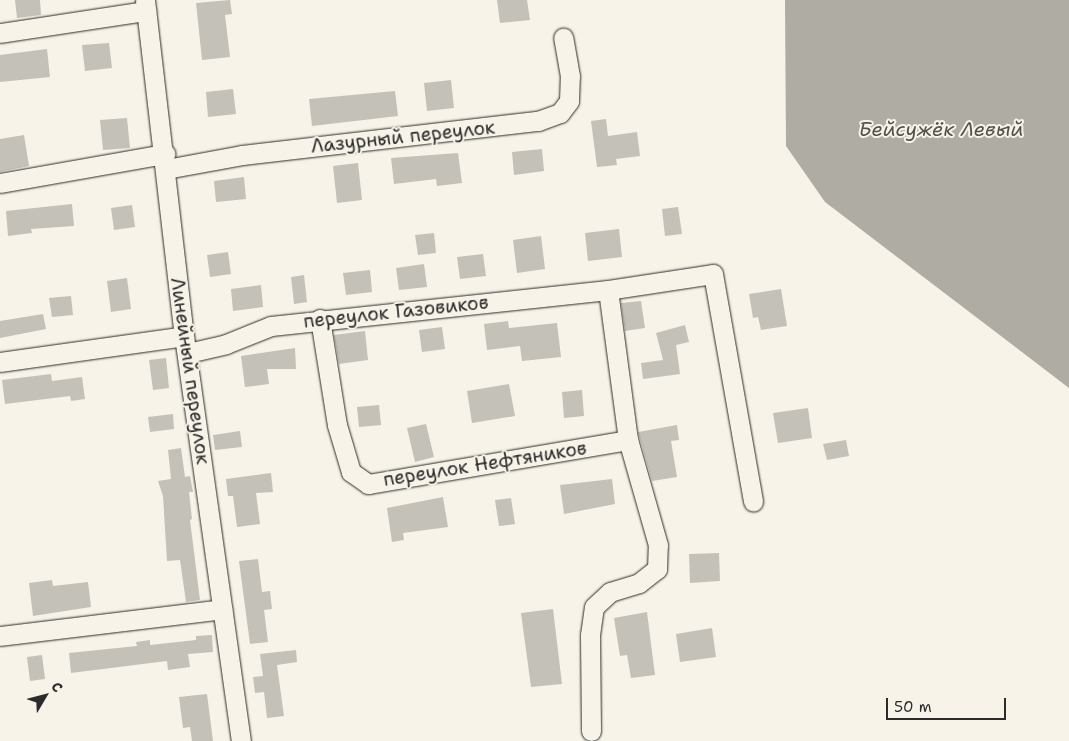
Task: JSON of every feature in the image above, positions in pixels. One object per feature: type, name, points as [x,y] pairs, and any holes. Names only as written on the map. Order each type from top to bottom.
[{"type":"street","points":[[0,33],[145,5]]},
{"type":"street","name":"Линейный переулок","points":[[145,5],[186,344],[241,741]]},
{"type":"street","name":"Лазурный переулок","points":[[0,182],[538,121],[560,113],[569,101],[570,76],[563,38]]},
{"type":"street","name":"переулок Газовиков","points":[[0,362],[186,344],[226,344],[271,326],[320,319],[608,290],[713,274],[753,502]]},
{"type":"street","points":[[591,731],[590,635],[594,607],[610,592],[639,583],[657,570],[658,545],[628,440],[608,290]]},
{"type":"street","name":"переулок Нефтяников","points":[[320,319],[343,444],[351,472],[368,484],[628,440]]},
{"type":"street","points":[[0,636],[222,609]]},
{"type":"water","name":"Бейсужёк Левый","points":[[785,0],[1069,0],[1069,388],[825,202],[786,146]]},
{"type":"building","points":[[15,0],[40,0],[41,15],[17,18]]},
{"type":"building","points":[[230,0],[232,14],[225,15],[230,57],[202,60],[196,3]]},
{"type":"building","points":[[497,0],[527,0],[530,20],[500,23]]},
{"type":"building","points":[[109,43],[112,68],[85,71],[82,45]]},
{"type":"building","points":[[47,49],[50,77],[0,82],[0,55]]},
{"type":"building","points":[[451,80],[454,108],[427,111],[424,83]]},
{"type":"building","points":[[233,89],[236,114],[208,117],[206,92]]},
{"type":"building","points":[[395,91],[398,116],[312,126],[309,99]]},
{"type":"building","points":[[127,118],[130,148],[103,150],[100,120]]},
{"type":"building","points":[[606,119],[608,136],[637,132],[640,156],[616,159],[617,165],[597,167],[591,121]]},
{"type":"building","points":[[24,135],[29,166],[0,172],[0,139]]},
{"type":"building","points":[[542,149],[544,171],[514,175],[512,152]]},
{"type":"building","points":[[458,153],[462,183],[437,186],[436,179],[394,184],[391,158]]},
{"type":"building","points":[[358,163],[362,200],[337,203],[333,166]]},
{"type":"building","points":[[244,177],[246,199],[216,202],[214,181]]},
{"type":"building","points":[[72,204],[74,226],[31,229],[32,233],[8,236],[6,211]]},
{"type":"building","points":[[132,205],[135,227],[114,230],[111,208]]},
{"type":"building","points":[[678,207],[682,234],[665,236],[662,209]]},
{"type":"building","points":[[619,229],[622,257],[588,261],[585,233]]},
{"type":"building","points":[[434,233],[436,253],[418,255],[415,235]]},
{"type":"building","points":[[541,236],[545,269],[517,273],[513,240]]},
{"type":"building","points":[[228,252],[231,274],[210,277],[207,255]]},
{"type":"building","points":[[483,254],[486,276],[460,279],[457,257]]},
{"type":"building","points":[[424,264],[427,287],[399,290],[396,268]]},
{"type":"building","points":[[370,270],[372,292],[346,295],[343,273]]},
{"type":"building","points":[[304,275],[307,302],[294,304],[291,277]]},
{"type":"building","points":[[127,278],[131,309],[111,312],[107,281]]},
{"type":"building","points":[[261,285],[263,307],[233,311],[231,289]]},
{"type":"building","points":[[781,289],[787,326],[761,330],[758,317],[753,318],[749,294]]},
{"type":"building","points":[[71,296],[73,315],[52,317],[49,298]]},
{"type":"building","points":[[641,301],[645,328],[625,331],[621,303]]},
{"type":"building","points":[[43,314],[46,329],[0,338],[0,321]]},
{"type":"building","points":[[508,321],[509,328],[557,323],[561,357],[522,361],[520,346],[487,350],[484,324]]},
{"type":"building","points":[[685,325],[689,342],[676,345],[680,374],[643,379],[641,363],[663,360],[656,333]]},
{"type":"building","points":[[442,327],[445,349],[422,352],[419,330]]},
{"type":"building","points":[[365,331],[368,360],[339,364],[334,335]]},
{"type":"building","points":[[295,348],[296,369],[267,369],[269,384],[245,387],[241,356]]},
{"type":"building","points":[[166,358],[169,388],[153,390],[149,360]]},
{"type":"building","points":[[51,374],[52,381],[82,377],[85,399],[71,401],[70,396],[5,404],[2,380]]},
{"type":"building","points":[[509,384],[515,416],[472,423],[467,391]]},
{"type":"building","points":[[582,390],[584,416],[564,418],[562,392]]},
{"type":"building","points":[[379,405],[381,425],[359,427],[357,407]]},
{"type":"building","points":[[808,408],[812,438],[778,443],[773,413]]},
{"type":"building","points":[[173,414],[174,429],[150,432],[148,417]]},
{"type":"building","points":[[426,424],[434,457],[415,462],[407,428]]},
{"type":"building","points":[[677,425],[679,440],[671,441],[677,477],[652,481],[638,432]]},
{"type":"building","points":[[240,431],[242,447],[215,450],[213,435]]},
{"type":"building","points":[[846,440],[849,456],[827,460],[823,444]]},
{"type":"building","points":[[181,448],[185,477],[190,476],[193,492],[189,492],[192,519],[190,520],[200,600],[186,602],[180,560],[167,561],[163,496],[158,481],[171,479],[168,450]]},
{"type":"building","points":[[271,473],[273,492],[256,493],[260,524],[237,527],[233,496],[228,496],[226,479]]},
{"type":"building","points":[[612,479],[615,504],[564,514],[560,485]]},
{"type":"building","points":[[443,497],[448,527],[403,533],[404,540],[392,542],[387,508]]},
{"type":"building","points":[[511,498],[515,524],[499,526],[495,500]]},
{"type":"building","points":[[719,553],[720,581],[690,583],[689,554]]},
{"type":"building","points":[[258,559],[262,592],[270,591],[272,609],[264,610],[268,642],[250,644],[239,561]]},
{"type":"building","points":[[52,580],[53,586],[88,582],[91,607],[33,616],[29,583]]},
{"type":"building","points":[[553,609],[562,684],[531,687],[521,613]]},
{"type":"building","points":[[647,612],[655,675],[631,678],[627,655],[620,656],[614,618]]},
{"type":"building","points":[[712,628],[716,657],[680,662],[676,634]]},
{"type":"building","points":[[212,635],[213,652],[188,654],[190,667],[168,670],[167,661],[71,673],[69,653],[137,646],[136,642],[150,640],[150,645],[196,640],[196,636]]},
{"type":"building","points":[[296,650],[297,662],[277,665],[284,716],[267,718],[264,692],[255,693],[253,677],[263,676],[260,654]]},
{"type":"building","points":[[42,655],[45,679],[30,681],[27,657]]},
{"type":"building","points":[[207,694],[213,741],[192,741],[190,727],[183,728],[179,697]]}]
